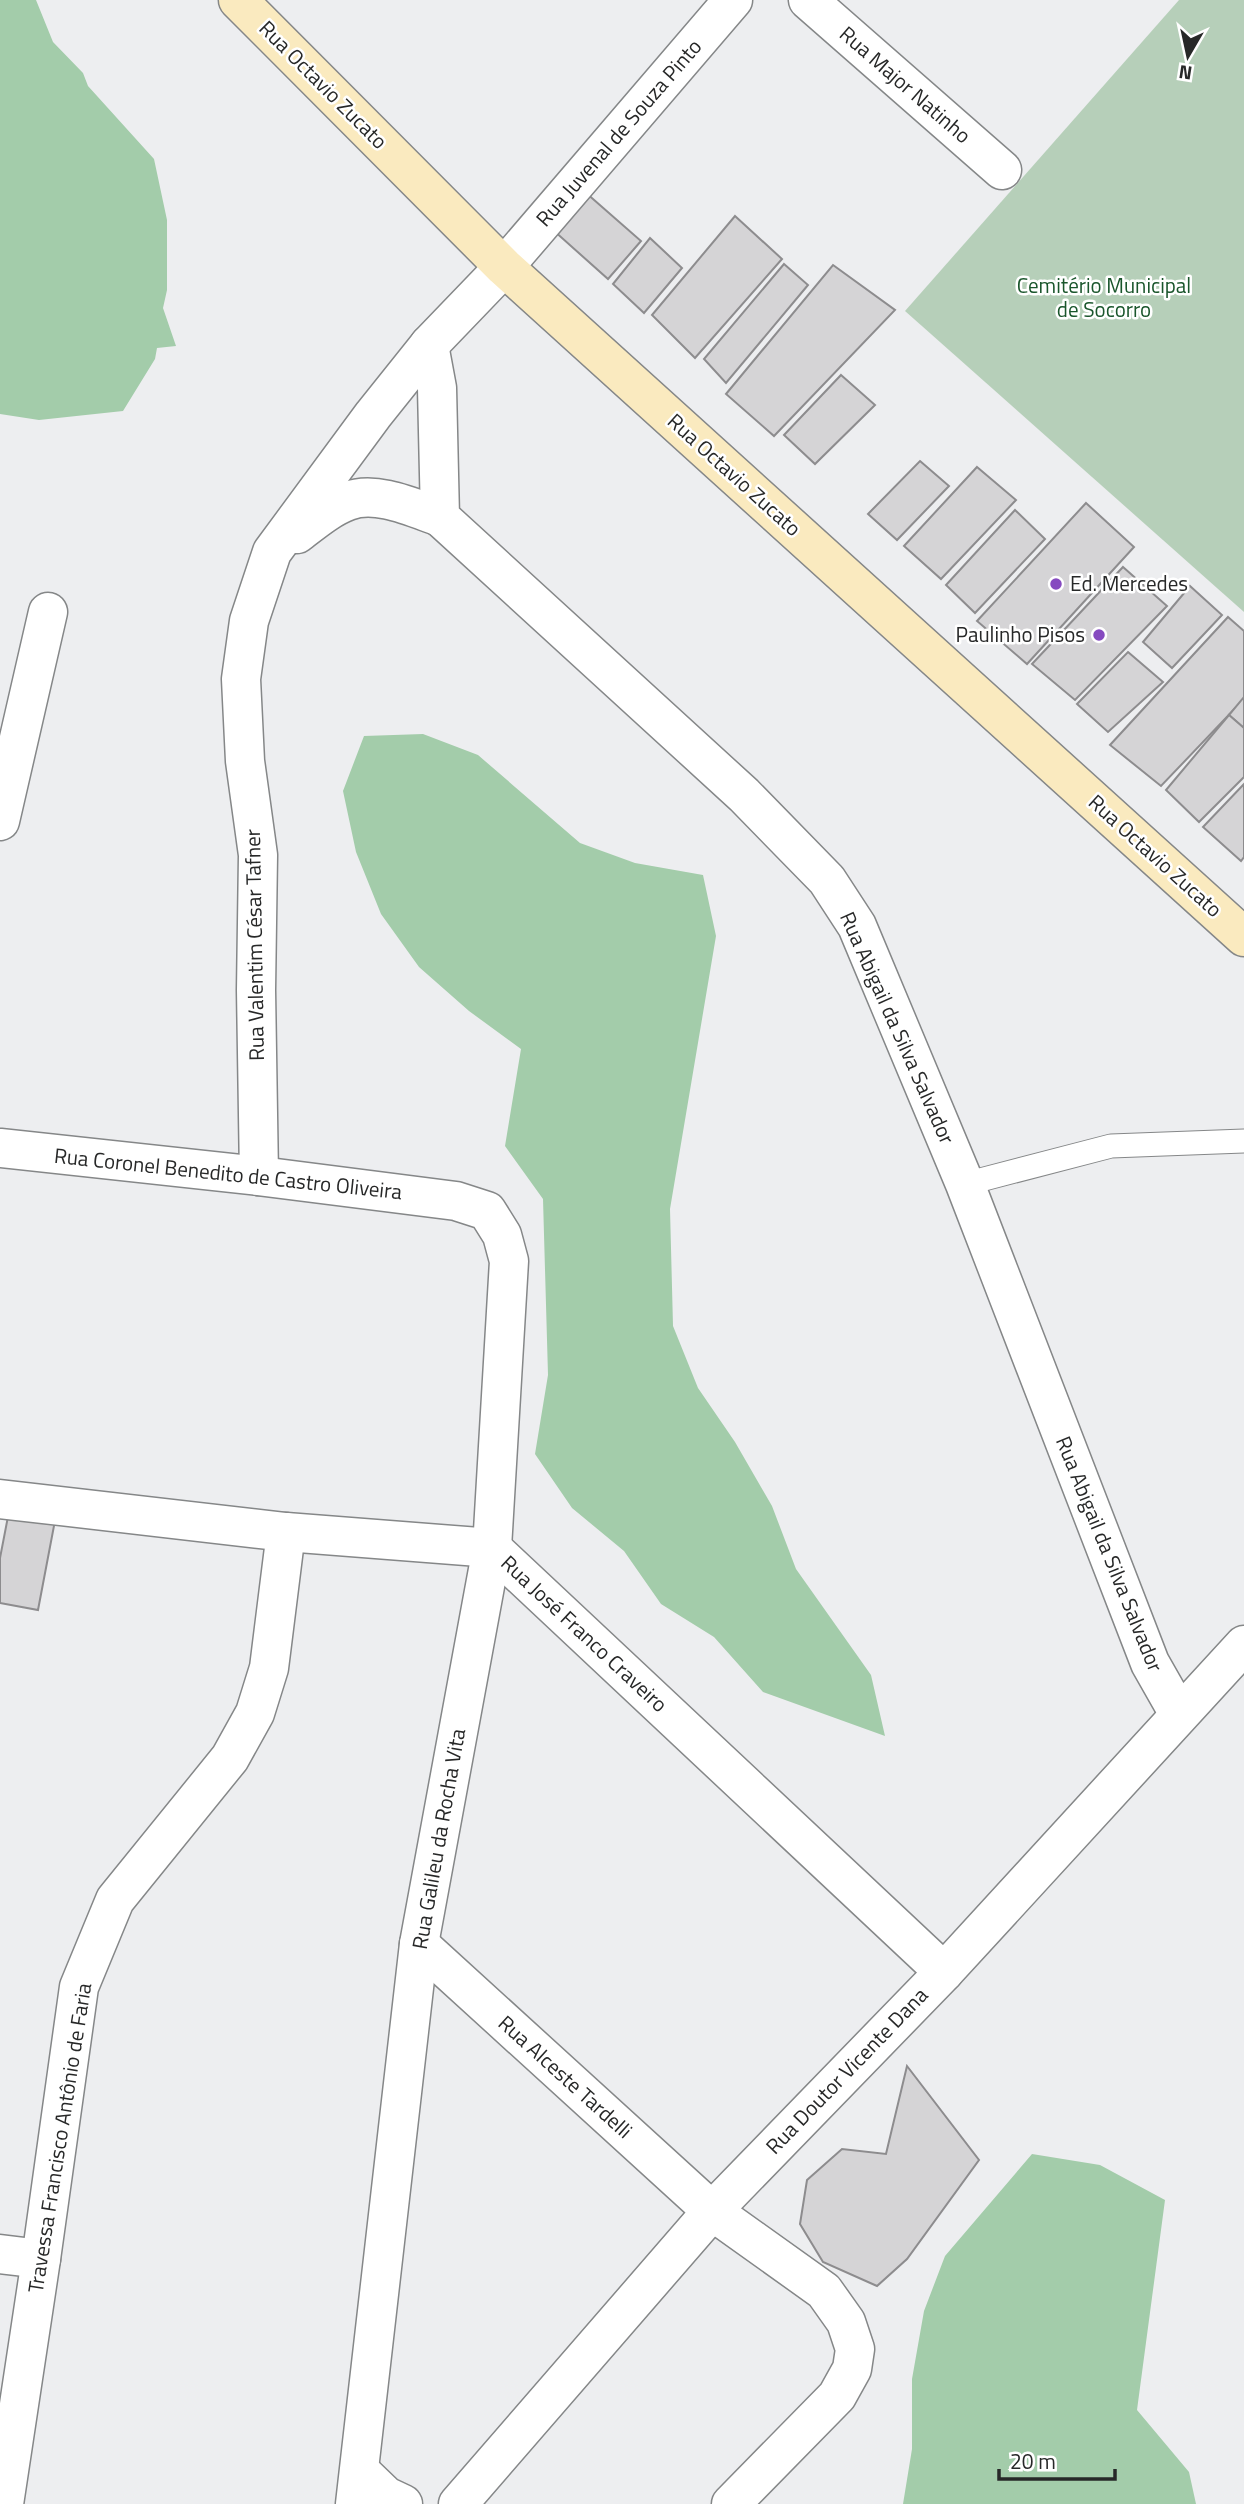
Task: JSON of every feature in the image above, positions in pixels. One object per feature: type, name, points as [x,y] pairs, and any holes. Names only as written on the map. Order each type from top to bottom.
[{"type":"street","name":"Rua Juvenal de Souza Pinto","points":[[504,267],[733,0]]},
{"type":"street","name":"Rua Major Natinho","points":[[808,0],[1002,170]]},
{"type":"street","name":"Rua Octavio Zucato","points":[[245,2],[504,267],[1244,937]]},
{"type":"street","name":"Rua Valentim César Tafner","points":[[259,1176],[256,990],[258,855],[245,761],[241,679],[249,621],[272,552],[373,415],[429,345],[504,267]]},
{"type":"street","points":[[272,552],[322,514],[350,499],[384,498],[440,517],[437,388],[429,345]]},
{"type":"street","name":"Rua Abigail da Silva Salvador","points":[[440,517],[744,796],[827,880],[858,926],[965,1184],[1150,1663],[1179,1714]]},
{"type":"street","points":[[0,821],[5,771],[48,612]]},
{"type":"street","name":"Rua Coronel Benedito de Castro Oliveira","points":[[0,1148],[456,1201]]},
{"type":"street","name":"Rua Galileu da Rocha Vita","points":[[357,2487],[419,1944],[492,1548],[509,1261],[502,1235],[486,1211],[456,1201]]},
{"type":"street","name":"Rua José Franco Craveiro","points":[[0,1499],[286,1532],[492,1548],[944,1972]]},
{"type":"street","name":"Travessa Francisco Antônio de Faria","points":[[4,2504],[79,1987],[115,1900],[230,1758],[255,1713],[269,1668],[286,1532]]},
{"type":"street","name":"Rua Doutor Vicente Dana","points":[[458,2504],[712,2211],[944,1972],[1244,1645]]},
{"type":"street","name":"Rua Alceste Tardelli","points":[[419,1944],[712,2211],[824,2291],[846,2322],[855,2349],[852,2369],[837,2396],[731,2504]]},
{"type":"street","points":[[0,2254],[41,2259]]},
{"type":"street","points":[[357,2487],[403,2504]]},
{"type":"lane","points":[[965,1184],[1111,1146],[1244,1141]]},
{"type":"green space","points":[[0,0],[36,0],[53,42],[83,73],[88,86],[154,159],[167,220],[167,290],[163,308],[176,346],[157,348],[155,359],[123,411],[39,420],[0,414]]},
{"type":"green space","name":"Cemitério Municipal de Socorro","points":[[1179,0],[1244,0],[1244,612],[905,311]]},
{"type":"green space","points":[[423,734],[478,755],[580,843],[635,863],[703,875],[716,936],[670,1209],[673,1326],[698,1388],[735,1442],[772,1506],[796,1569],[871,1675],[885,1736],[763,1692],[714,1637],[661,1604],[624,1551],[572,1508],[535,1454],[548,1375],[543,1199],[505,1146],[521,1049],[469,1011],[419,967],[381,914],[356,852],[343,791],[364,736]]},
{"type":"green space","points":[[1032,2154],[1100,2165],[1165,2200],[1137,2410],[1189,2472],[1196,2504],[903,2504],[912,2449],[912,2379],[924,2311],[945,2256]]},
{"type":"building","points":[[585,192],[641,241],[608,279],[553,230]]},
{"type":"building","points":[[735,216],[782,259],[695,358],[652,315]]},
{"type":"building","points":[[650,238],[682,268],[644,313],[613,284]]},
{"type":"building","points":[[784,264],[808,285],[726,383],[704,359]]},
{"type":"building","points":[[833,265],[895,310],[774,436],[726,394]]},
{"type":"building","points":[[841,375],[875,405],[815,464],[784,435]]},
{"type":"building","points":[[920,461],[949,486],[897,540],[868,514]]},
{"type":"building","points":[[977,467],[1016,500],[941,579],[904,546]]},
{"type":"building","name":"Ed. Mercedes","points":[[1086,503],[1134,547],[1027,664],[977,621]]},
{"type":"building","points":[[1015,510],[1045,539],[975,613],[946,585]]},
{"type":"building","name":"Paulinho Pisos","points":[[1123,567],[1167,606],[1075,700],[1032,664]]},
{"type":"building","points":[[1190,586],[1222,615],[1172,668],[1143,642]]},
{"type":"building","points":[[1228,617],[1244,631],[1244,699],[1161,786],[1110,745]]},
{"type":"building","points":[[1128,652],[1163,682],[1108,732],[1077,704]]},
{"type":"building","points":[[1244,697],[1244,728],[1229,715]]},
{"type":"building","points":[[1229,715],[1244,728],[1244,777],[1199,822],[1166,790]]},
{"type":"building","points":[[1244,784],[1244,857],[1241,861],[1203,827]]},
{"type":"building","points":[[11,1501],[57,1510],[38,1610],[0,1603],[0,1558]]},
{"type":"building","points":[[907,2066],[979,2160],[907,2259],[877,2286],[823,2262],[800,2224],[807,2180],[842,2149],[886,2154]]},
{"type":"place","name":"Ed. Mercedes","points":[[1056,584]]},
{"type":"place","name":"Paulinho Pisos","points":[[1099,635]]}]
